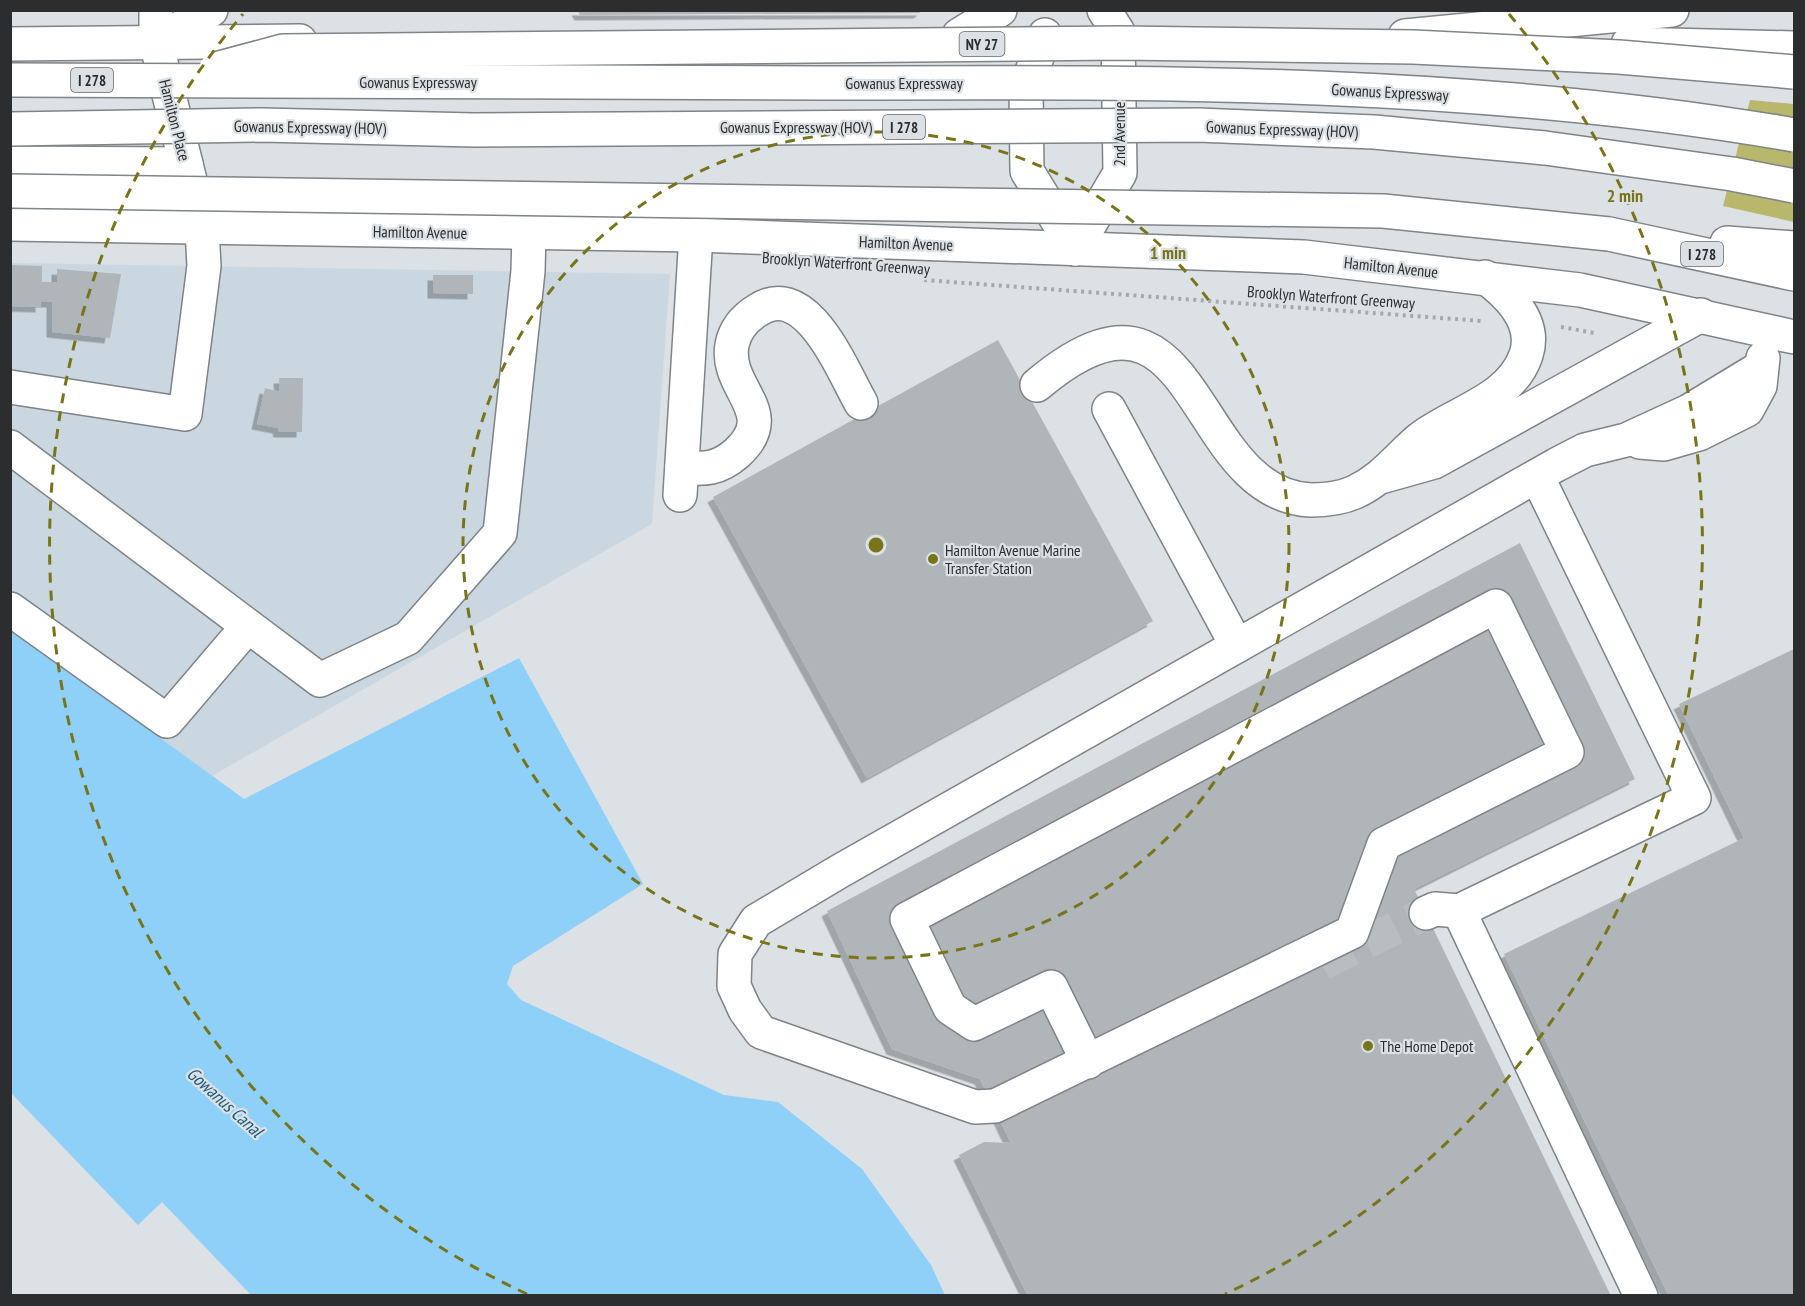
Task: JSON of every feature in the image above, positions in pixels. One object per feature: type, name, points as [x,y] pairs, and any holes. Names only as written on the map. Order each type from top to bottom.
[{"type":"main road","points":[[156,26],[211,10]]},
{"type":"main road","points":[[959,35],[1000,10]]},
{"type":"main road","points":[[1414,36],[1672,10]]},
{"type":"main road","points":[[10,44],[156,26],[1045,35],[1111,21],[1414,36],[1794,48]]},
{"type":"main road","name":"2nd Avenue","points":[[1075,249],[1120,173],[1111,21]]},
{"type":"main road","name":"Hamilton Place","points":[[10,387],[185,414],[204,266],[202,229],[156,26]]},
{"type":"main road","points":[[1045,35],[1026,88],[1027,171],[1075,249]]},
{"type":"main road","name":"NY 27","points":[[173,80],[283,51],[1109,43],[1413,47],[1619,57],[1794,72]]},
{"type":"main road","name":"Gowanus Expressway","points":[[10,80],[1175,82],[1419,92],[1630,111],[1794,135]]},
{"type":"main road","name":"Gowanus Expressway (HOV)","points":[[10,129],[262,125],[474,130],[1198,125],[1374,132],[1545,148],[1732,174],[1794,186]]},
{"type":"main road","points":[[10,163],[186,164]]},
{"type":"main road","name":"I 278","points":[[10,192],[1383,212],[1609,234],[1794,274]]},
{"type":"main road","name":"Hamilton Avenue","points":[[10,224],[202,229],[696,235],[1304,257],[1580,290],[1782,334]]},
{"type":"main road","points":[[10,447],[320,680],[408,638],[500,533],[528,271],[529,233]]},
{"type":"main road","points":[[1609,234],[1794,248]]},
{"type":"main road","points":[[696,235],[681,481],[731,458],[751,437],[756,422],[753,408],[737,378],[731,347],[740,325],[762,307],[777,304],[789,306],[811,319],[861,403]]},
{"type":"main road","points":[[1037,385],[1074,357],[1095,348],[1116,344],[1138,346],[1158,354],[1172,365],[1185,381],[1234,457],[1248,472],[1269,488],[1296,499],[1324,500],[1353,493],[1382,476],[1421,438],[1498,392],[1515,375],[1527,354],[1527,334],[1519,310],[1506,293],[1485,277]]},
{"type":"main road","points":[[1382,476],[1434,462],[1701,315]]},
{"type":"main road","points":[[1088,1062],[1051,987],[974,1024],[950,1008],[907,919],[1496,606],[1567,752],[1384,844],[1352,932],[1088,1062],[995,1106],[975,1107],[761,1032],[734,986],[735,954],[756,921],[1585,450],[1626,440],[1665,444],[1699,434],[1747,410],[1760,386],[1760,368],[1782,334]]},
{"type":"main road","points":[[1109,409],[1237,646]]},
{"type":"main road","points":[[1426,914],[1435,909],[1459,911],[1694,798],[1537,476]]},
{"type":"main road","points":[[10,609],[167,721],[248,626]]},
{"type":"main road","points":[[1459,911],[1641,1296]]},
{"type":"path","name":"Brooklyn Waterfront Greenway","points":[[917,280],[1485,321]]},
{"type":"path","points":[[1567,327],[1606,335]]},
{"type":"shaded area","points":[[1750,100],[1794,104],[1794,222],[1723,206]]},
{"type":"shaded area","points":[[11,263],[670,274],[652,524],[212,776],[11,628]]},
{"type":"water","name":"Gowanus Canal","points":[[11,629],[244,799],[519,658],[643,884],[513,966],[507,984],[521,1000],[724,1095],[778,1102],[862,1169],[931,1265],[945,1295],[251,1295],[162,1202],[138,1225],[11,1093]]},
{"type":"building","points":[[577,10],[923,10],[919,13],[580,15]]},
{"type":"building","points":[[10,265],[42,266],[42,282],[57,282],[57,269],[121,274],[110,338],[52,332],[52,302],[41,302],[41,307],[10,306]]},
{"type":"building","points":[[433,275],[473,275],[473,294],[433,293]]},
{"type":"building","name":"Hamilton Avenue Marine Transfer Station","points":[[998,340],[1153,621],[867,778],[713,497]]},
{"type":"building","points":[[279,378],[303,378],[302,432],[279,432],[278,428],[257,424],[265,388],[280,392]]},
{"type":"building","points":[[1520,543],[1635,779],[1414,889],[1611,1296],[1028,1296],[959,1155],[984,1142],[1011,1143],[980,1079],[892,1049],[827,911]]},
{"type":"building","points":[[1794,649],[1794,1296],[1669,1296],[1504,954],[1744,838],[1679,704]]},
{"type":"tunnel","points":[[1322,964],[1426,913]]},
{"type":"place","name":"Hamilton Avenue Marine Transfer Station","points":[[933,559]]},
{"type":"place","name":"The Home Depot","points":[[1368,1046]]}]
